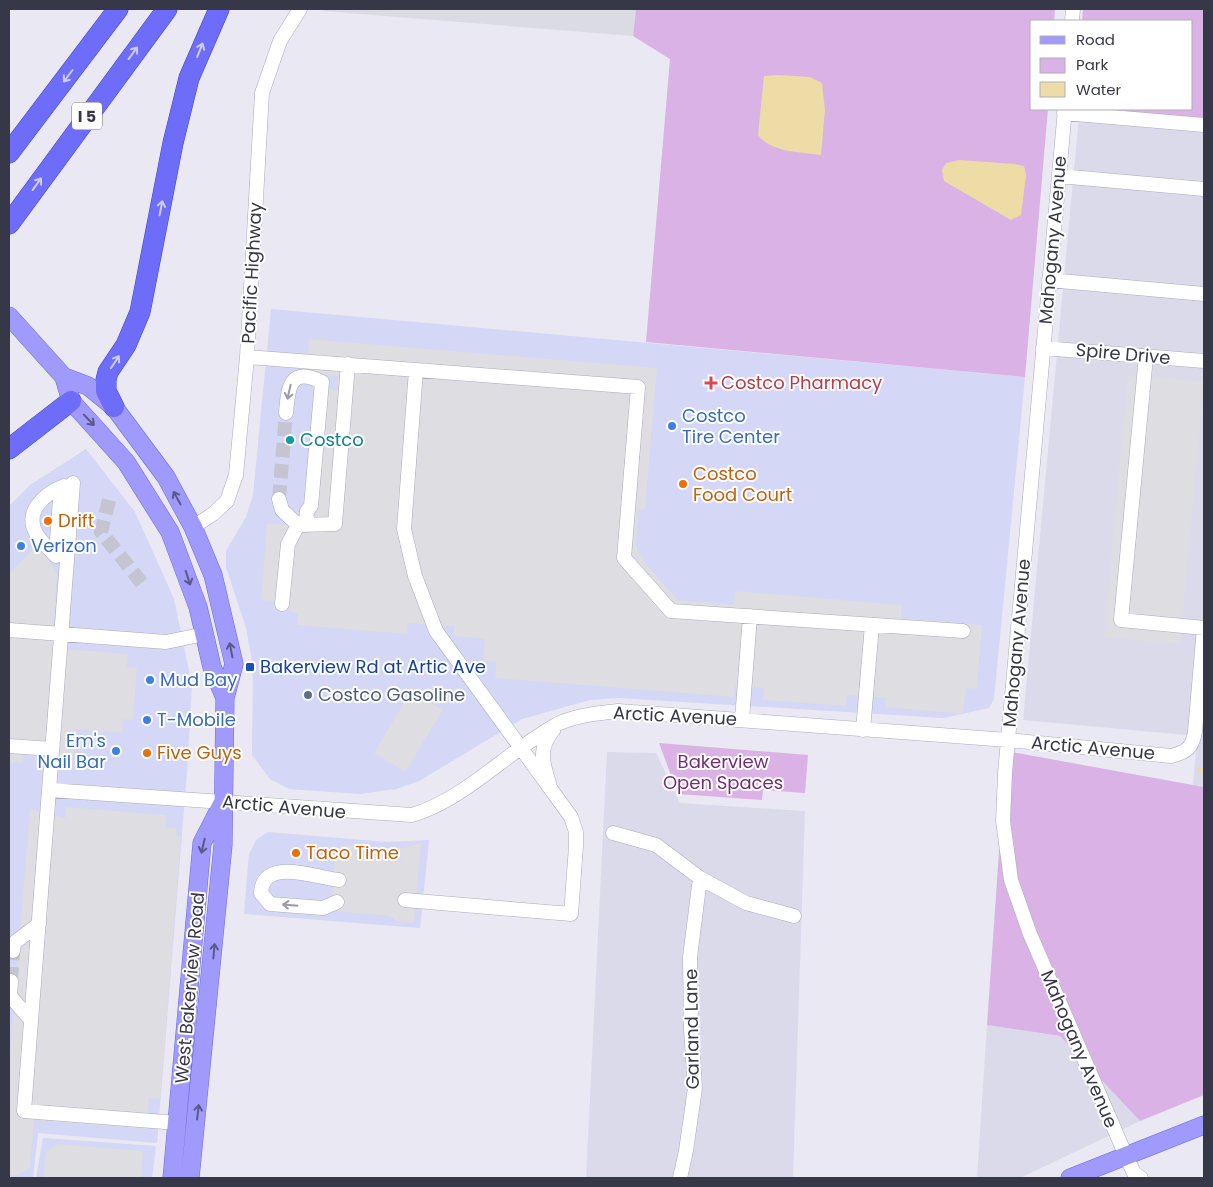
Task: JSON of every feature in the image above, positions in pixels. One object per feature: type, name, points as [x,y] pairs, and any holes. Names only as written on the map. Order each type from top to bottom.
[{"type":"highway","name":"I 5","points":[[9,153],[118,9]]},
{"type":"highway","name":"I 5","points":[[9,224],[167,9]]},
{"type":"highway","points":[[114,407],[106,391],[108,372],[126,345],[140,312],[189,78],[219,9]]},
{"type":"highway","points":[[9,450],[71,401]]},
{"type":"main road","name":"West Bakerview Road","points":[[9,316],[64,377],[71,401],[126,462],[170,532],[186,571],[205,634],[212,667],[225,698]]},
{"type":"main road","name":"West Bakerview Road","points":[[64,377],[88,386],[114,407],[166,478],[193,527],[220,597],[234,664],[225,698],[223,845],[190,1178]]},
{"type":"main road","name":"West Bakerview Road","points":[[172,1178],[202,843],[224,802]]},
{"type":"main road","points":[[178,1123],[184,1134],[180,1178]]},
{"type":"main road","points":[[1070,1178],[1204,1125]]},
{"type":"street","name":"Pacific Highway","points":[[193,527],[213,514],[227,501],[236,475],[247,357],[262,93],[280,41],[300,9]]},
{"type":"street","points":[[1064,111],[1204,125]]},
{"type":"street","name":"Mahogany Avenue","points":[[1064,111],[1008,740],[1003,821],[1011,880],[1030,934],[1126,1156],[1134,1173],[1141,1178]]},
{"type":"street","points":[[1059,176],[1204,189]]},
{"type":"street","points":[[1049,280],[1204,294]]},
{"type":"street","name":"Spire Drive","points":[[1043,348],[1204,361]]},
{"type":"street","points":[[1146,356],[1121,620],[1204,628],[1201,698]]},
{"type":"street","points":[[247,357],[638,388],[624,558],[671,611],[963,631]]},
{"type":"street","points":[[279,499],[282,510],[302,525],[335,524],[348,364]]},
{"type":"street","points":[[405,900],[571,914],[576,846],[576,832],[571,817],[436,631],[415,576],[404,529],[416,370]]},
{"type":"street","points":[[286,413],[288,389],[298,377],[306,376],[322,382],[346,384]]},
{"type":"street","points":[[282,604],[288,544],[302,525],[311,506],[322,382]]},
{"type":"street","points":[[73,483],[24,1111],[178,1123]]},
{"type":"street","points":[[742,720],[750,616]]},
{"type":"street","points":[[863,730],[872,625]]},
{"type":"street","points":[[9,630],[166,642],[205,634]]},
{"type":"street","name":"Arctic Avenue","points":[[49,790],[412,815],[429,810],[450,799],[520,748],[560,723],[594,713],[618,711],[1008,740],[1171,756],[1184,752],[1192,746],[1201,698]]},
{"type":"street","points":[[550,786],[542,754],[546,739],[560,723]]},
{"type":"street","points":[[9,746],[52,749]]},
{"type":"street","points":[[613,833],[656,845],[700,878],[746,903],[794,916]]},
{"type":"street","points":[[337,902],[323,908],[270,904],[261,893],[262,884],[266,876],[276,871],[318,875],[339,880]]},
{"type":"street","name":"Garland Lane","points":[[680,1178],[695,1088],[691,1028],[690,957],[700,878]]},
{"type":"street","points":[[14,952],[14,943],[39,924]]},
{"type":"street","points":[[11,981],[10,996],[31,1020]]},
{"type":"shaded area","points":[[326,9],[636,9],[633,36],[323,11]]},
{"type":"shaded area","points":[[1079,116],[1204,127],[1204,787],[1193,786],[1197,736],[1023,720]]},
{"type":"shaded area","points":[[271,309],[1025,377],[994,699],[989,708],[943,718],[618,698],[590,700],[522,719],[419,781],[396,789],[360,794],[289,789],[270,779],[252,755],[253,665],[246,628],[226,567],[226,551],[246,517],[253,495]]},
{"type":"shaded area","points":[[309,339],[657,368],[645,509],[639,509],[636,545],[645,563],[678,600],[734,604],[735,591],[901,605],[901,618],[982,625],[977,689],[966,688],[963,714],[885,707],[886,698],[847,695],[846,706],[763,700],[764,688],[735,686],[734,697],[495,678],[496,662],[483,661],[485,639],[454,636],[454,626],[408,623],[407,634],[297,625],[298,615],[271,601],[261,600],[267,523],[312,527],[324,389],[337,390],[338,376],[306,373]]},
{"type":"shaded area","points":[[1128,375],[1204,382],[1180,644],[1104,637]]},
{"type":"shaded area","points":[[86,449],[135,512],[174,599],[192,685],[187,772],[157,1143],[38,1133],[33,1178],[9,1177],[9,506],[30,485]]},
{"type":"shaded area","points":[[39,544],[57,574],[52,648],[128,654],[127,667],[137,668],[133,720],[123,719],[122,733],[76,729],[73,766],[45,764],[46,753],[24,751],[23,763],[9,762],[9,574]]},
{"type":"shaded area","points":[[411,691],[443,710],[405,772],[374,753]]},
{"type":"shaded area","points":[[607,752],[656,753],[680,803],[805,811],[793,1178],[586,1178]]},
{"type":"shaded area","points":[[66,807],[166,815],[165,827],[176,828],[176,836],[181,837],[160,1099],[149,1098],[146,1129],[34,1120],[30,1167],[18,1175],[9,1175],[9,1067],[30,809],[65,818]]},
{"type":"shaded area","points":[[268,832],[387,842],[429,840],[420,928],[244,914],[249,854],[256,840]]},
{"type":"shaded area","points":[[421,843],[414,923],[396,921],[391,916],[331,911],[335,856],[339,856],[340,845],[394,849],[394,860],[401,861],[399,849]]},
{"type":"shaded area","points":[[987,1025],[1060,1036],[1140,1121],[1020,1178],[977,1178]]},
{"type":"shaded area","points":[[43,1138],[156,1146],[152,1178],[36,1178]]},
{"type":"shaded area","points":[[57,1144],[143,1151],[141,1178],[43,1178],[46,1152]]},
{"type":"green space","points":[[636,9],[1055,9],[1054,20],[1030,20],[1030,110],[1048,110],[1025,377],[646,342],[670,59],[633,36]]},
{"type":"green space","points":[[1083,9],[1204,9],[1204,121],[1103,110],[1193,110],[1193,20],[1082,20]]},
{"type":"green space","name":"Bakerview Open Spaces","points":[[659,743],[808,755],[805,793],[763,790],[762,800],[678,794]]},
{"type":"green space","points":[[1006,751],[1204,787],[1204,1095],[1140,1121],[1060,1036],[987,1025]]},
{"type":"water","points":[[764,76],[810,77],[822,83],[825,110],[821,155],[779,148],[764,141],[758,135]]},
{"type":"water","points":[[959,160],[1024,166],[1026,175],[1021,215],[1011,220],[944,181],[942,170],[946,163]]},
{"type":"waterway","points":[[1199,769],[1204,772]]},
{"type":"tunnel","points":[[279,499],[286,413]]},
{"type":"tunnel","points":[[109,500],[101,532],[145,587]]},
{"type":"tunnel","points":[[11,981],[13,951]]},
{"type":"place","name":"Costco Pharmacy","points":[[711,383]]},
{"type":"place","name":"Costco Tire Center","points":[[672,426]]},
{"type":"place","name":"Costco","points":[[290,440]]},
{"type":"place","name":"Costco Food Court","points":[[683,484]]},
{"type":"place","name":"Drift","points":[[48,521]]},
{"type":"place","name":"Verizon","points":[[21,546]]},
{"type":"place","name":"Bakerview Rd at Artic Ave","points":[[250,667]]},
{"type":"place","name":"Mud Bay","points":[[150,680]]},
{"type":"place","name":"Costco Gasoline","points":[[308,695]]},
{"type":"place","name":"T-Mobile","points":[[147,720]]},
{"type":"place","name":"Em's Nail Bar","points":[[116,751]]},
{"type":"place","name":"Five Guys","points":[[147,753]]},
{"type":"place","name":"Taco Time","points":[[296,853]]}]
